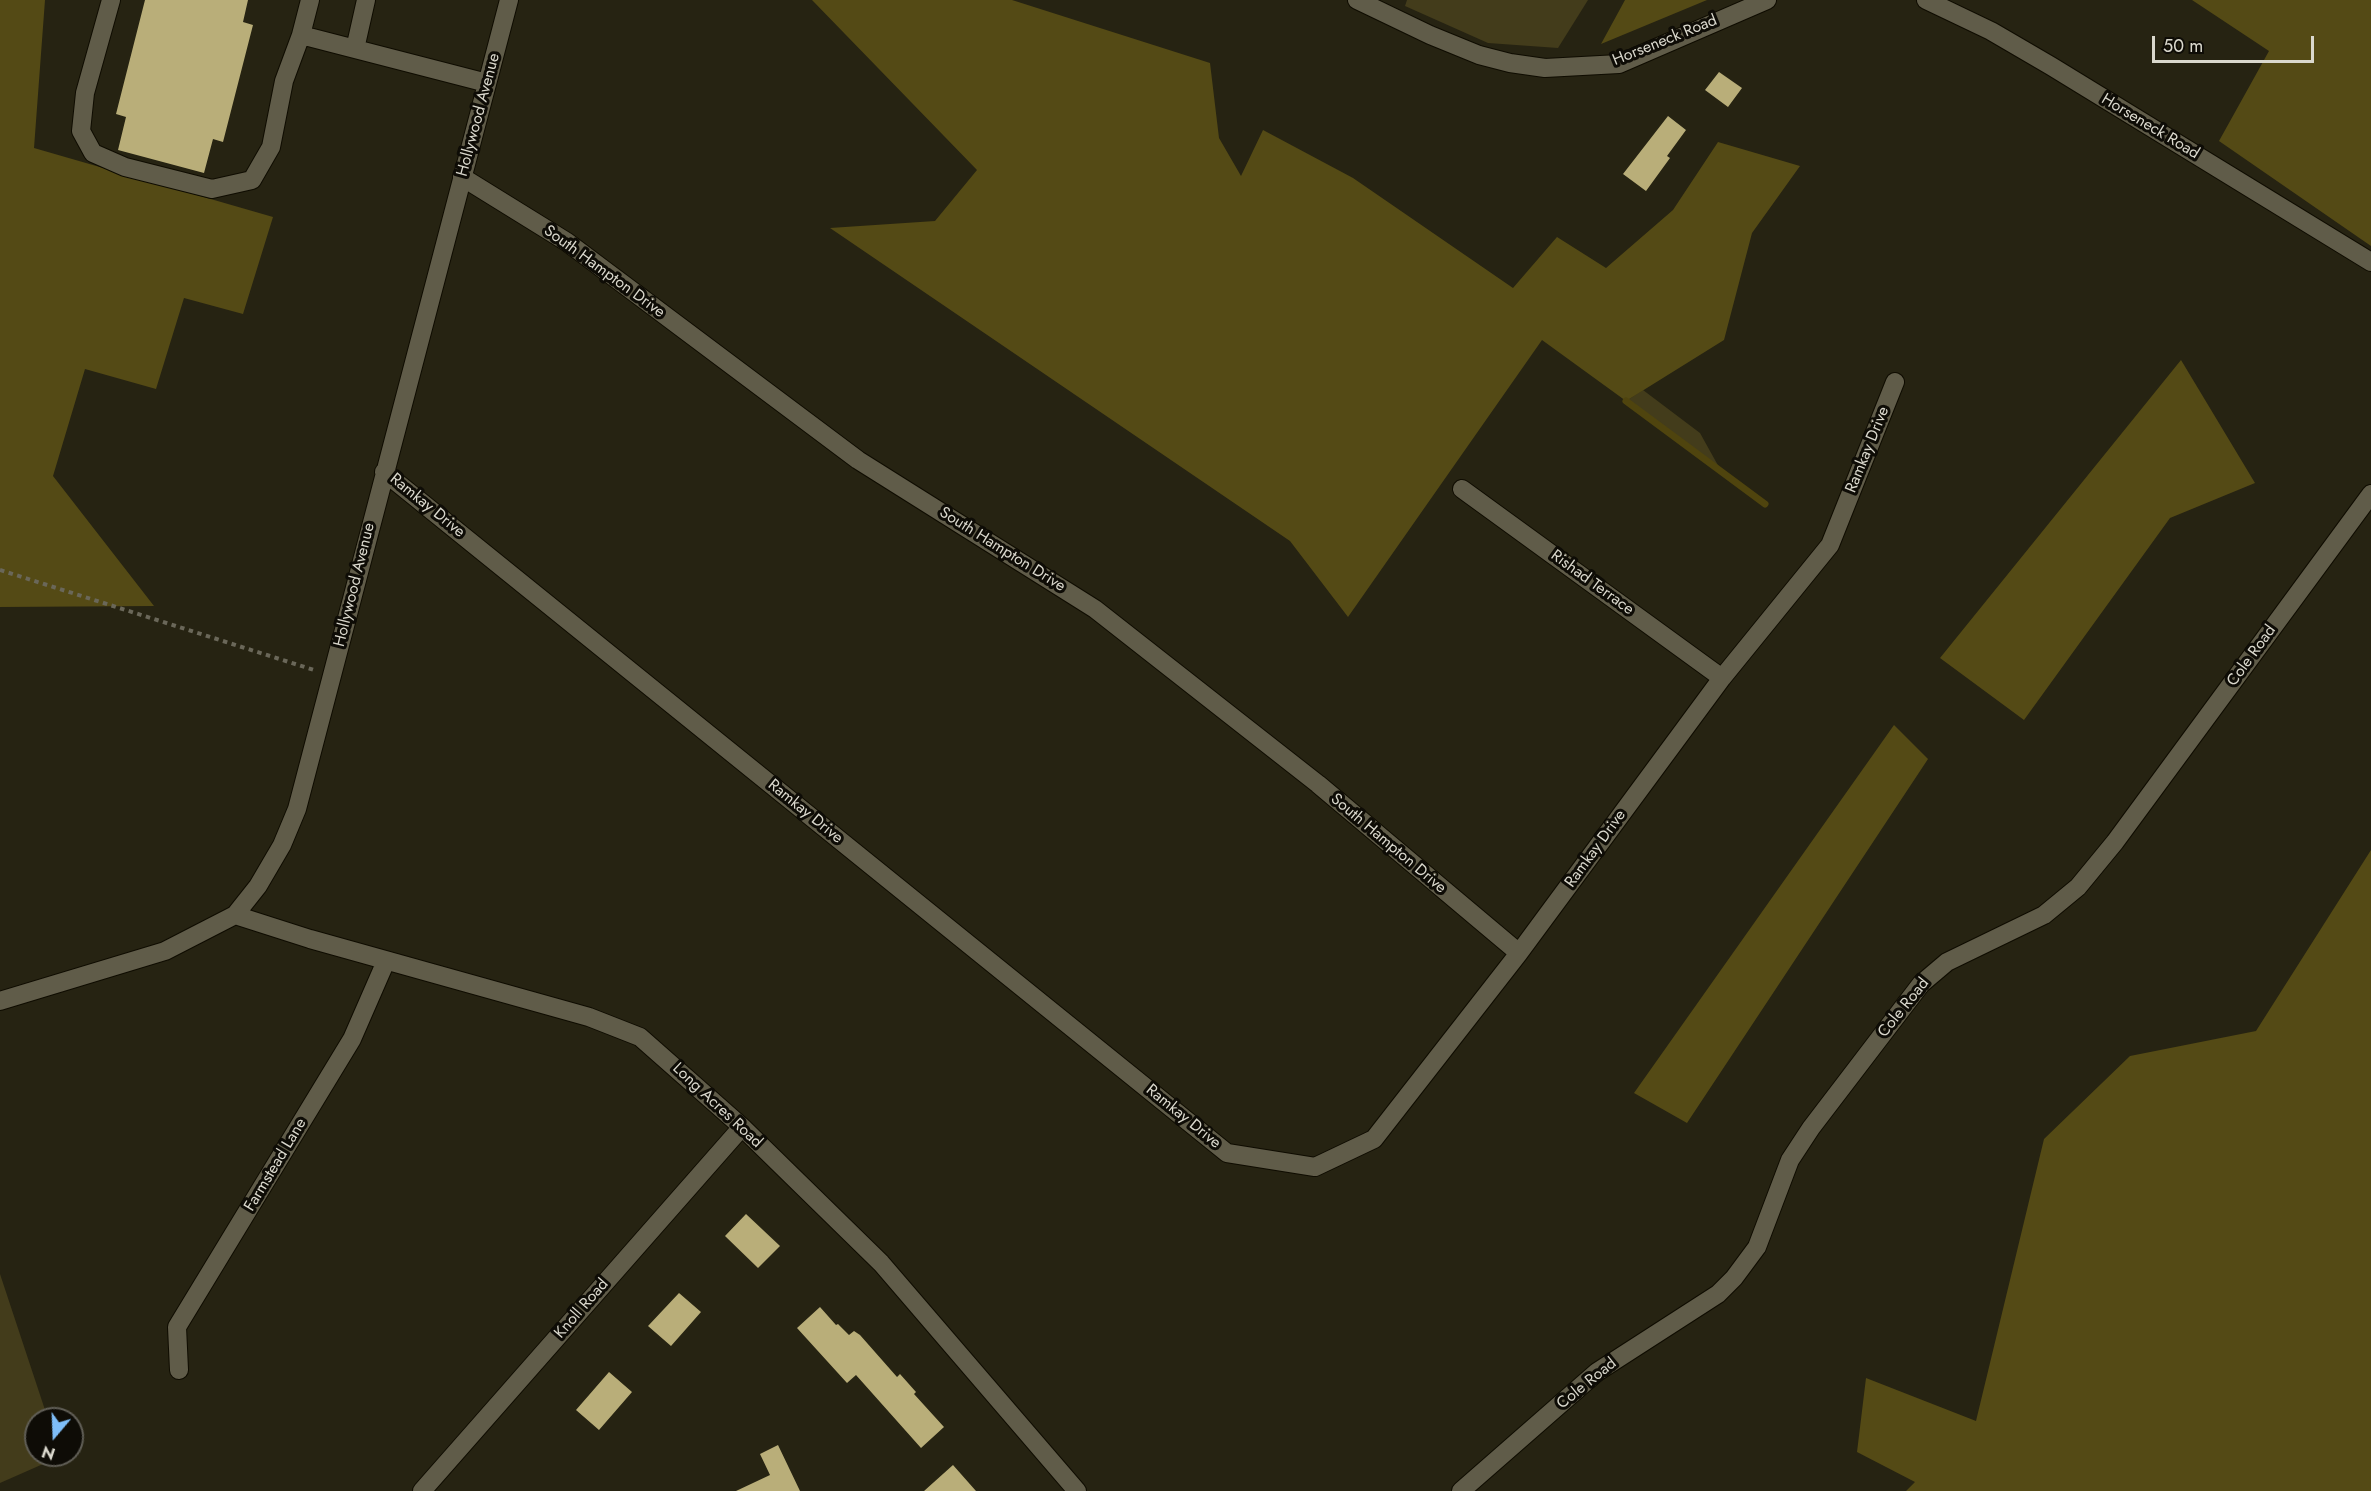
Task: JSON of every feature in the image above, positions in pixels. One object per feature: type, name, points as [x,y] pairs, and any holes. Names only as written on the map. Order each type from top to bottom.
[{"type":"street","points":[[111,0],[85,93],[81,131],[93,153],[125,167],[212,189],[252,180],[271,147],[284,81],[301,35],[310,0]]},
{"type":"street","points":[[355,49],[366,0]]},
{"type":"street","name":"Hollywood Avenue","points":[[0,1001],[165,951],[235,915],[264,876],[282,845],[297,809],[509,0]]},
{"type":"street","name":"Horseneck Road","points":[[1357,0],[1430,35],[1479,55],[1510,63],[1545,68],[1619,63],[1767,0]]},
{"type":"street","name":"Horseneck Road","points":[[1926,0],[1991,31],[2051,66],[2371,262]]},
{"type":"street","points":[[301,35],[487,83]]},
{"type":"street","name":"South Hampton Drive","points":[[462,177],[567,242],[858,460],[1095,609],[1318,784],[1519,954]]},
{"type":"street","name":"Ramkay Drive","points":[[384,472],[1227,1153],[1315,1167],[1374,1139],[1519,954],[1722,678],[1830,545],[1895,382]]},
{"type":"street","name":"Rishad Terrace","points":[[1461,489],[1722,678]]},
{"type":"street","name":"Cole Road","points":[[1465,1490],[1597,1372],[1718,1294],[1734,1278],[1757,1247],[1790,1160],[1811,1128],[1921,984],[1947,962],[2044,915],[2078,888],[2115,842],[2371,494]]},
{"type":"street","name":"Long Acres Road","points":[[235,915],[386,961],[589,1017],[640,1037],[742,1127],[881,1263],[1077,1491]]},
{"type":"street","name":"Farmstead Lane","points":[[179,1370],[177,1327],[352,1039],[386,961]]},
{"type":"street","name":"Knoll Road","points":[[422,1491],[742,1127]]},
{"type":"path","points":[[0,570],[332,675]]},
{"type":"shaded area","points":[[0,0],[45,0],[34,148],[273,217],[243,314],[184,298],[156,389],[85,369],[53,476],[154,606],[0,607]]},
{"type":"shaded area","points":[[812,0],[1012,0],[1210,63],[1219,138],[1241,176],[1263,130],[1353,178],[1513,288],[1557,237],[1606,268],[1673,210],[1718,142],[1800,166],[1752,233],[1724,340],[1626,401],[1542,340],[1348,617],[1290,541],[830,228],[935,221],[977,170]]},
{"type":"shaded area","points":[[1407,0],[1588,0],[1558,48],[1488,43],[1405,6]]},
{"type":"shaded area","points":[[1625,0],[1707,0],[1601,44]]},
{"type":"shaded area","points":[[2192,0],[2371,0],[2371,246],[2219,141],[2269,51]]},
{"type":"shaded area","points":[[2181,360],[2255,483],[2170,518],[2024,720],[1940,658]]},
{"type":"shaded area","points":[[1643,390],[1700,433],[1720,469],[1626,401]]},
{"type":"shaded area","points":[[1894,725],[1928,759],[1687,1123],[1634,1093]]},
{"type":"shaded area","points":[[2371,850],[2371,1491],[1906,1491],[1915,1482],[1857,1452],[1866,1378],[1976,1421],[2044,1139],[2130,1056],[2256,1031]]},
{"type":"shaded area","points":[[0,1274],[44,1407],[24,1407],[24,1467],[36,1467],[0,1483]]},
{"type":"building","points":[[145,0],[248,0],[243,22],[253,25],[223,142],[213,139],[204,173],[118,150],[126,117],[116,114]]},
{"type":"building","points":[[1719,72],[1742,88],[1728,107],[1705,90]]},
{"type":"building","points":[[1668,116],[1686,130],[1667,156],[1670,158],[1646,191],[1623,174]]},
{"type":"building","points":[[746,1214],[780,1246],[758,1268],[725,1236]]},
{"type":"building","points":[[679,1293],[701,1312],[671,1346],[648,1326]]},
{"type":"building","points":[[820,1307],[836,1325],[838,1324],[849,1335],[854,1331],[860,1335],[897,1377],[900,1374],[916,1392],[914,1394],[944,1427],[921,1448],[856,1375],[847,1383],[797,1328]]},
{"type":"building","points":[[609,1372],[632,1392],[599,1430],[576,1410]]},
{"type":"building","points":[[778,1445],[800,1491],[736,1491],[770,1475],[760,1454]]},
{"type":"building","points":[[953,1465],[976,1491],[924,1491]]},
{"type":"waterway","points":[[1626,401],[1765,504]]}]
